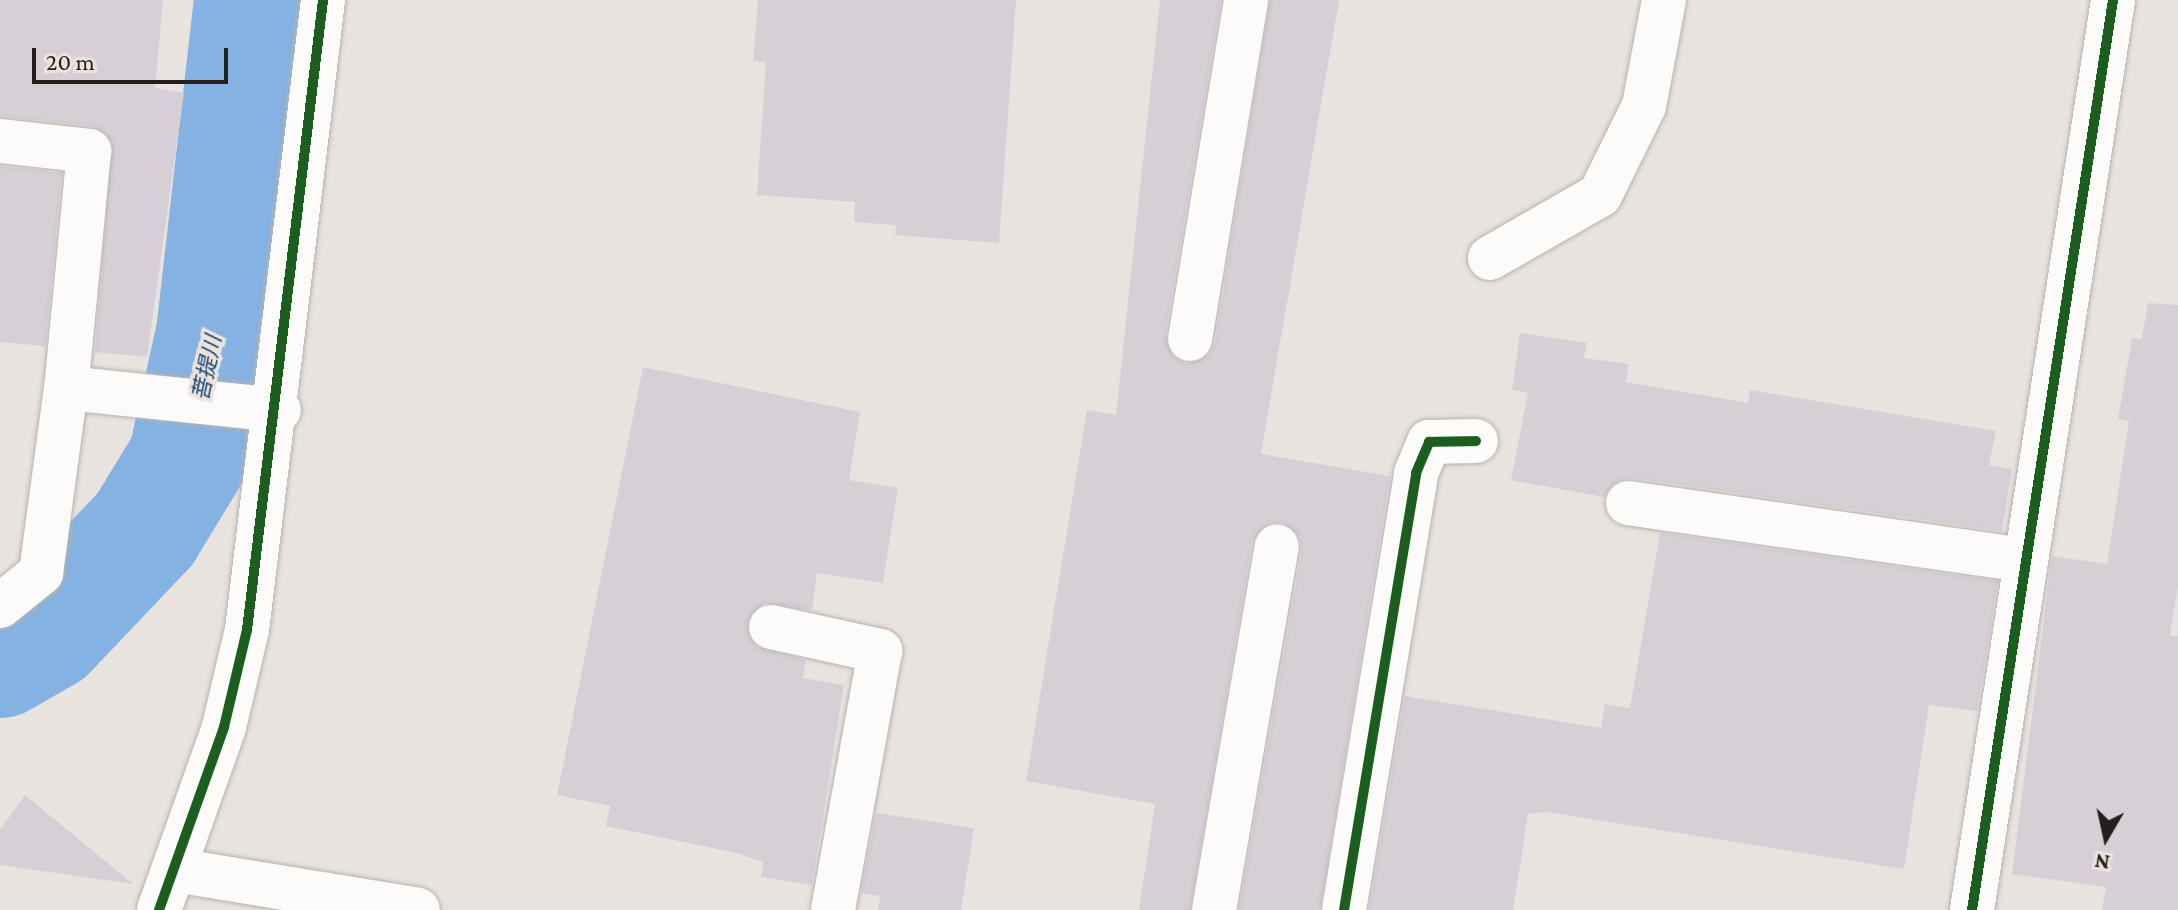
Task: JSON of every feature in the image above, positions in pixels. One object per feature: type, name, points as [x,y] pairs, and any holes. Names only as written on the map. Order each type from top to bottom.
[{"type":"street","points":[[159,910],[224,727],[247,630],[264,409],[323,0]]},
{"type":"street","points":[[1190,339],[1246,0]]},
{"type":"street","points":[[1490,258],[1600,195],[1644,106],[1664,0]]},
{"type":"street","points":[[1972,910],[2113,0]]},
{"type":"street","points":[[0,141],[89,151],[66,388],[41,573],[0,606]]},
{"type":"street","points":[[66,388],[169,403],[264,409]]},
{"type":"street","points":[[1344,910],[1416,473],[1429,442],[1476,441]]},
{"type":"street","points":[[1628,503],[2026,560]]},
{"type":"street","points":[[1214,910],[1277,546]]},
{"type":"street","points":[[771,627],[880,651],[833,910]]},
{"type":"street","points":[[175,870],[418,910]]},
{"type":"building","points":[[0,0],[163,0],[155,88],[184,93],[147,357],[95,352],[112,142],[92,126],[0,116]]},
{"type":"building","points":[[758,0],[1016,0],[999,243],[895,235],[896,225],[854,222],[855,202],[757,195],[766,62],[753,61]]},
{"type":"building","points":[[1160,0],[1221,0],[1165,335],[1174,358],[1187,364],[1209,355],[1215,343],[1270,0],[1339,0],[1261,454],[1390,476],[1320,910],[1239,910],[1302,550],[1300,537],[1282,522],[1268,523],[1252,542],[1190,910],[1139,910],[1155,804],[1026,781],[1087,410],[1116,415]]},
{"type":"building","points":[[0,166],[62,173],[45,346],[0,342]]},
{"type":"building","points":[[2148,303],[2178,305],[2178,586],[2170,635],[2178,636],[2178,910],[2102,910],[2106,887],[2012,874],[2052,556],[2107,564],[2129,421],[2118,419],[2132,338],[2142,339]]},
{"type":"building","points":[[1520,333],[1587,343],[1584,358],[1629,364],[1626,382],[1748,403],[1750,390],[1996,431],[1989,465],[2012,469],[2002,531],[1632,478],[1618,480],[1604,497],[1511,480],[1528,393],[1512,390]]},
{"type":"building","points":[[643,367],[860,412],[849,480],[898,488],[883,583],[817,573],[812,610],[764,603],[747,622],[755,646],[806,660],[803,678],[844,685],[812,885],[761,877],[763,862],[737,853],[606,826],[610,806],[557,795]]},
{"type":"building","points":[[1660,533],[1998,581],[1977,711],[1929,705],[1904,869],[1547,812],[1528,814],[1513,910],[1369,910],[1405,696],[1601,728],[1605,704],[1630,708]]},
{"type":"building","points":[[25,795],[133,884],[0,865],[0,830]]},
{"type":"building","points":[[876,813],[974,828],[961,910],[878,910],[880,896],[861,893]]},
{"type":"waterway","name":"菩提川","points":[[0,659],[47,632],[145,529],[187,460],[215,334],[253,0]]},
{"type":"cycle path","points":[[159,910],[224,727],[247,630],[323,0]]},
{"type":"cycle path","points":[[1972,910],[2113,0]]},
{"type":"cycle path","points":[[1344,910],[1416,473],[1429,442],[1476,441]]}]
